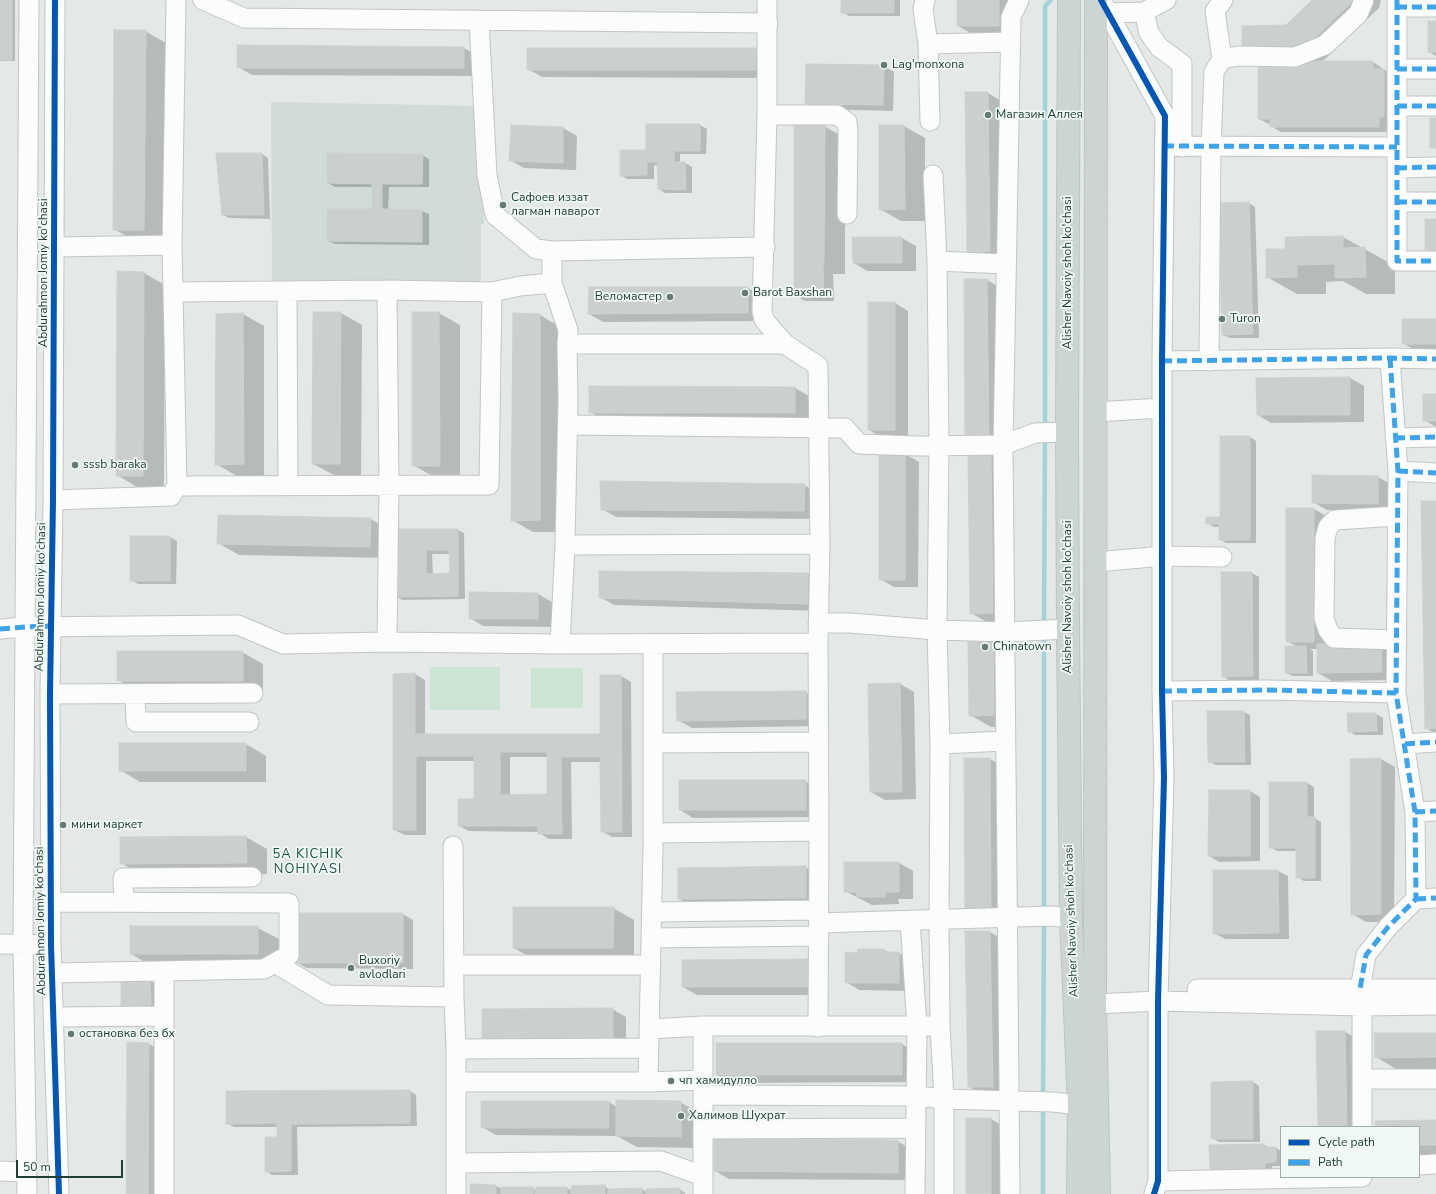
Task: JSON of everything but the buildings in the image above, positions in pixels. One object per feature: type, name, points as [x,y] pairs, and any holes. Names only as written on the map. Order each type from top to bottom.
[{"type":"main road","name":"Alisher Navoiy shoh ko'chasi","points":[[1069,0],[1061,433],[1052,629],[1052,917],[1079,1104],[1078,1194]]},
{"type":"main road","name":"Alisher Navoiy shoh ko'chasi","points":[[1099,1194],[1096,998],[1095,412],[1102,4]]},
{"type":"street","name":"Abdurahmon Jomiy ko'chasi","points":[[27,1194],[23,945],[29,0]]},
{"type":"street","name":"Abdurahmon Jomiy ko'chasi","points":[[55,0],[55,247],[52,626],[50,694],[51,945],[59,1194]]},
{"type":"street","points":[[55,0],[62,0]]},
{"type":"street","points":[[53,500],[171,496],[177,486],[172,245],[176,0]]},
{"type":"street","points":[[203,0],[244,18],[768,23]]},
{"type":"street","points":[[767,0],[765,247],[762,312],[764,320],[785,344],[818,366],[820,544],[818,623],[818,1027]]},
{"type":"street","points":[[926,0],[923,9],[928,44],[930,121]]},
{"type":"street","points":[[1010,1194],[1003,445],[1010,42],[1011,17],[1019,0]]},
{"type":"street","points":[[1102,4],[1144,12],[1166,0]]},
{"type":"street","points":[[1209,361],[1211,147],[1214,72],[1222,59],[1215,11],[1223,0]]},
{"type":"street","points":[[1222,59],[1238,56],[1295,57],[1325,45],[1358,14],[1364,0]]},
{"type":"street","points":[[1102,4],[1164,116],[1173,147]]},
{"type":"street","points":[[1436,7],[1397,4],[1398,261],[1436,261]]},
{"type":"street","points":[[1144,12],[1149,33],[1158,47],[1182,64],[1173,147],[1162,361],[1162,691],[1164,778],[1158,995],[1156,1187],[1342,1178]]},
{"type":"street","points":[[479,20],[487,175],[495,215],[536,249],[552,251],[765,247]]},
{"type":"street","points":[[928,44],[1010,42]]},
{"type":"street","points":[[1397,69],[1436,69]]},
{"type":"street","points":[[1397,106],[1436,106]]},
{"type":"street","points":[[767,115],[837,115],[847,122],[847,214]]},
{"type":"street","points":[[1173,147],[1397,147]]},
{"type":"street","points":[[1397,168],[1436,168]]},
{"type":"street","points":[[933,174],[937,261],[939,446],[937,630],[940,744],[940,1026],[944,1099],[944,1194]]},
{"type":"street","points":[[1397,202],[1436,202]]},
{"type":"street","points":[[55,247],[172,245]]},
{"type":"street","points":[[552,251],[552,283],[568,330],[565,545],[560,644]]},
{"type":"street","points":[[937,261],[1006,264]]},
{"type":"street","points":[[173,292],[387,290],[492,292],[520,286],[552,283]]},
{"type":"street","points":[[387,290],[387,642]]},
{"type":"street","points":[[287,292],[288,486]]},
{"type":"street","points":[[177,486],[489,485],[492,292]]},
{"type":"street","points":[[567,344],[785,344]]},
{"type":"street","points":[[1162,361],[1390,358],[1436,359]]},
{"type":"street","points":[[1390,358],[1398,471],[1396,693],[1415,812],[1416,899]]},
{"type":"street","points":[[1095,412],[1162,408]]},
{"type":"street","points":[[567,424],[846,428],[859,444],[939,446],[1003,445],[1035,433],[1061,433]]},
{"type":"street","points":[[1395,438],[1436,437]]},
{"type":"street","points":[[1398,471],[1436,473]]},
{"type":"street","points":[[1397,516],[1334,520],[1328,527],[1325,538],[1324,618],[1328,630],[1334,638],[1397,640]]},
{"type":"street","points":[[565,545],[820,544]]},
{"type":"street","points":[[1096,562],[1163,556],[1222,557]]},
{"type":"street","points":[[818,623],[850,623],[937,630],[1005,632],[1052,629]]},
{"type":"street","points":[[0,629],[52,626],[238,625],[283,644],[387,642],[560,644],[818,643]]},
{"type":"street","points":[[648,1082],[653,833],[653,644]]},
{"type":"street","points":[[1162,691],[1268,690],[1396,693]]},
{"type":"street","points":[[50,694],[253,693]]},
{"type":"street","points":[[135,694],[136,722],[250,722]]},
{"type":"street","points":[[940,744],[1006,741]]},
{"type":"street","points":[[653,743],[818,742]]},
{"type":"street","points":[[1405,744],[1436,742]]},
{"type":"street","points":[[1415,812],[1436,811]]},
{"type":"street","points":[[653,833],[819,832]]},
{"type":"street","points":[[454,846],[456,1194]]},
{"type":"street","points":[[124,902],[123,878],[252,877]]},
{"type":"street","points":[[1362,1126],[1361,997],[1366,955],[1388,927],[1416,899],[1436,898]]},
{"type":"street","points":[[51,902],[289,903],[289,955],[264,969],[52,973]]},
{"type":"street","points":[[652,912],[819,923]]},
{"type":"street","points":[[651,938],[819,923],[1052,917]]},
{"type":"street","points":[[910,920],[917,1027],[915,1194]]},
{"type":"street","points":[[0,944],[51,945]]},
{"type":"street","points":[[275,963],[328,995],[454,997]]},
{"type":"street","points":[[454,965],[651,966]]},
{"type":"street","points":[[164,971],[164,1194]]},
{"type":"street","points":[[1361,997],[1436,989]]},
{"type":"street","points":[[1096,998],[1158,995],[1361,997],[1436,1005]]},
{"type":"street","points":[[53,1018],[164,1016]]},
{"type":"street","points":[[650,1029],[703,1026],[940,1026]]},
{"type":"street","points":[[456,1163],[661,1161],[703,1185],[703,1026]]},
{"type":"street","points":[[456,1049],[649,1048]]},
{"type":"street","points":[[1362,1079],[1436,1079]]},
{"type":"street","points":[[456,1082],[648,1082],[703,1088],[1079,1104]]},
{"type":"street","points":[[703,1129],[916,1128]]},
{"type":"street","points":[[1420,1164],[1436,1164]]},
{"type":"street","points":[[0,1171],[27,1172]]},
{"type":"street","points":[[1363,1178],[1365,1194]]},
{"type":"shaded area","points":[[271,102],[482,106],[484,224],[481,224],[481,285],[272,281]]},
{"type":"green space","points":[[430,667],[500,667],[500,710],[430,710]]},
{"type":"green space","points":[[531,668],[583,668],[583,708],[531,708]]},
{"type":"waterway","points":[[1045,428],[1045,6],[1051,0]]},
{"type":"waterway","points":[[1044,626],[1045,437]]},
{"type":"waterway","points":[[1044,635],[1044,912]]},
{"type":"waterway","points":[[1043,1098],[1044,921]]},
{"type":"waterway","points":[[1043,1105],[1043,1194]]},
{"type":"marked path","points":[[1397,0],[1397,261],[1436,261]]},
{"type":"marked path","points":[[1397,7],[1436,7]]},
{"type":"marked path","points":[[1397,69],[1436,69]]},
{"type":"marked path","points":[[1397,106],[1436,106]]},
{"type":"marked path","points":[[1164,146],[1397,147]]},
{"type":"marked path","points":[[1397,168],[1436,167]]},
{"type":"marked path","points":[[1397,202],[1436,202]]},
{"type":"marked path","points":[[1390,358],[1398,471],[1396,693]]},
{"type":"marked path","points":[[1162,361],[1390,358],[1436,359]]},
{"type":"marked path","points":[[1395,438],[1436,437]]},
{"type":"marked path","points":[[1398,471],[1436,473]]},
{"type":"marked path","points":[[0,629],[52,626]]},
{"type":"marked path","points":[[1162,691],[1268,690],[1396,693],[1415,812],[1416,899],[1388,927],[1366,955],[1360,989]]},
{"type":"marked path","points":[[1405,744],[1436,742]]},
{"type":"marked path","points":[[1415,812],[1436,811]]},
{"type":"marked path","points":[[1416,899],[1436,898]]},
{"type":"cycle path","points":[[55,0],[53,500],[50,694],[51,945],[59,1194]]},
{"type":"cycle path","points":[[1101,0],[1165,116],[1162,361],[1162,691],[1164,778],[1158,1001],[1158,1181],[1154,1194]]},
{"type":"place","name":"Lag'monxona","points":[[884,65]]},
{"type":"place","name":"Магазин Аллея","points":[[988,115]]},
{"type":"place","name":"Сафоев иззат лагман паварот","points":[[503,205]]},
{"type":"place","name":"Barot Baxshan","points":[[745,293]]},
{"type":"place","name":"Веломастер","points":[[670,297]]},
{"type":"place","name":"Turon","points":[[1222,319]]},
{"type":"place","name":"sssb baraka","points":[[75,465]]},
{"type":"place","name":"Chinatown","points":[[985,647]]},
{"type":"place","name":"мини маркет","points":[[63,825]]},
{"type":"place","name":"Buxoriy avlodlari","points":[[351,968]]},
{"type":"place","name":"остановка без бх","points":[[71,1034]]},
{"type":"place","name":"чп хамидулло","points":[[671,1081]]},
{"type":"place","name":"Халимов Шухрат","points":[[681,1116]]},
{"type":"district","name":"5A KICHIK NOHIYASI","points":[[308,862]]}]
